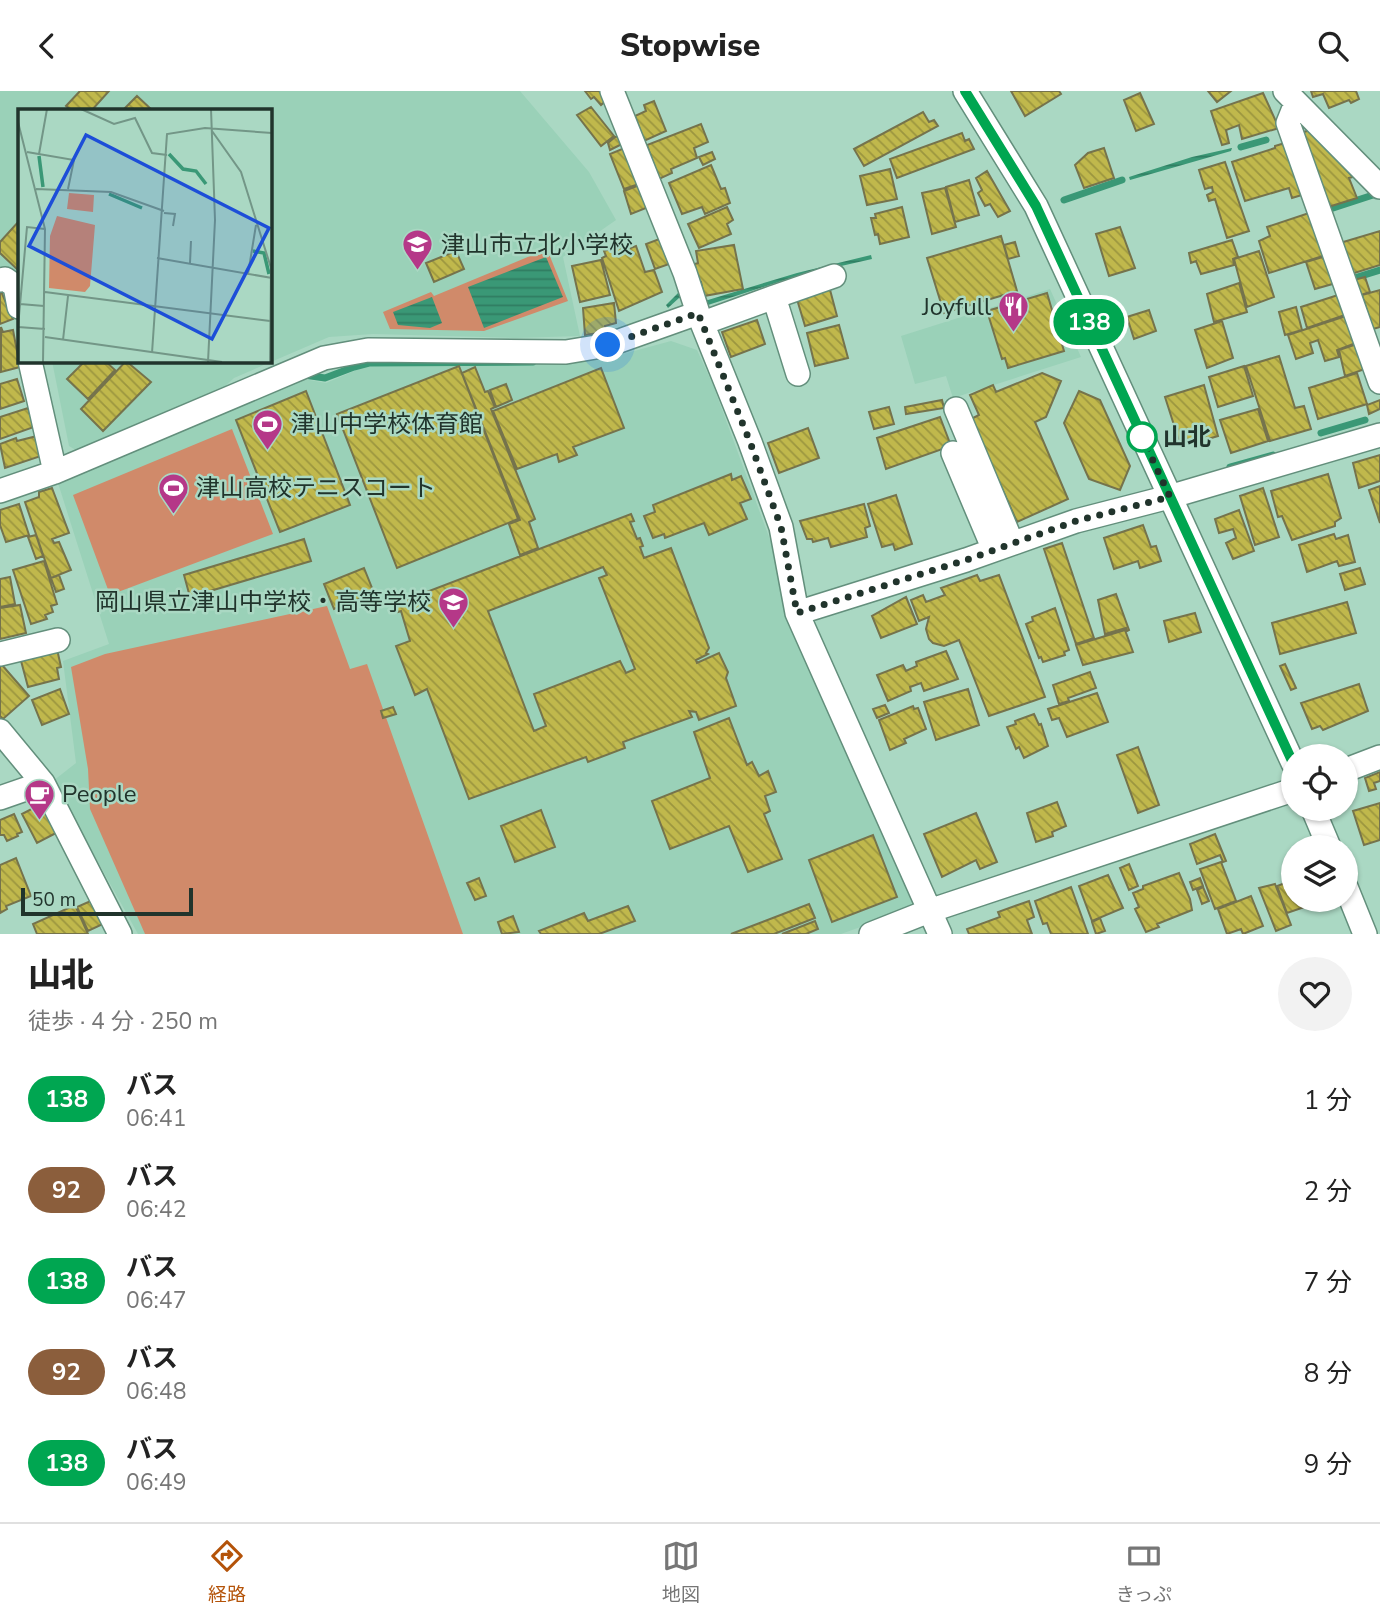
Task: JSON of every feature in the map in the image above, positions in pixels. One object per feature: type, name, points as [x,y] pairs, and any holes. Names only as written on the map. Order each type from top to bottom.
[{"type":"street","points":[[612,91],[681,261],[781,527],[797,613],[940,934]]},
{"type":"street","points":[[965,91],[1036,206],[1284,744]]},
{"type":"street","points":[[1291,97],[1380,187]]},
{"type":"street","points":[[1291,97],[1288,123],[1380,382]]},
{"type":"street","points":[[0,491],[55,472],[324,358],[368,350],[566,352],[608,345],[774,297],[834,276]]},
{"type":"street","points":[[0,280],[5,279],[15,286],[18,302]]},
{"type":"street","points":[[774,297],[798,375]]},
{"type":"street","points":[[30,362],[55,472]]},
{"type":"street","points":[[956,409],[1003,546]]},
{"type":"street","points":[[797,613],[1076,521],[1170,497],[1380,435]]},
{"type":"street","points":[[953,453],[1003,546]]},
{"type":"street","points":[[0,654],[58,641]]},
{"type":"street","points":[[0,731],[43,783],[120,934]]},
{"type":"street","points":[[1358,765],[1380,757]]},
{"type":"street","points":[[0,798],[43,783]]},
{"type":"street","points":[[871,934],[929,911],[1281,794]]},
{"type":"street","points":[[1356,912],[1365,934]]},
{"type":"shaded area","name":"津山市立北小学校","points":[[0,91],[520,91],[589,172],[616,220],[563,257],[580,336],[515,338],[373,334],[329,337],[234,378],[222,389],[79,452],[69,446],[52,362],[271,362],[271,109],[18,109],[18,279],[0,272]]},
{"type":"shaded area","points":[[1232,148],[1231,151],[1130,180],[1129,177],[1192,157]]},
{"type":"shaded area","points":[[547,249],[568,301],[484,331],[390,329],[383,312],[431,292],[434,296]]},
{"type":"shaded area","points":[[871,255],[872,259],[797,276],[708,305],[679,298],[668,308],[666,305],[678,293],[708,300],[797,273]]},
{"type":"shaded area","points":[[546,257],[563,297],[484,328],[468,287]]},
{"type":"shaded area","points":[[1050,289],[1081,357],[953,398],[946,376],[915,384],[901,336]]},
{"type":"shaded area","points":[[432,297],[442,323],[430,328],[398,325],[393,312]]},
{"type":"shaded area","name":"岡山県立津山中学校・高等学校","points":[[671,341],[697,350],[713,385],[822,681],[916,907],[841,934],[138,934],[53,781],[76,763],[63,661],[109,644],[58,483],[304,379],[326,383],[366,366],[518,365],[601,360]]},
{"type":"shaded area","name":"津山高校テニスコート","points":[[232,429],[273,534],[110,595],[73,495]]},
{"type":"shaded area","points":[[327,606],[350,669],[367,664],[463,934],[145,934],[90,809],[88,769],[71,667],[105,654]]},
{"type":"building","points":[[80,91],[109,91],[93,109],[70,109],[66,106]]},
{"type":"building","points":[[585,91],[603,91],[608,99],[601,105]]},
{"type":"building","points":[[1011,91],[1059,91],[1061,94],[1025,116]]},
{"type":"building","points":[[1208,91],[1231,91],[1217,102]]},
{"type":"building","points":[[1311,91],[1356,91],[1359,99],[1329,108],[1323,94],[1313,97]]},
{"type":"building","points":[[1140,93],[1154,124],[1136,131],[1124,100]]},
{"type":"building","points":[[1263,93],[1279,128],[1242,139],[1239,125],[1226,130],[1229,143],[1222,145],[1211,111]]},
{"type":"building","points":[[137,96],[151,109],[124,109]]},
{"type":"building","points":[[654,101],[666,131],[644,141],[635,116],[646,111],[644,105]]},
{"type":"building","points":[[591,107],[614,136],[601,146],[577,115]]},
{"type":"building","points":[[923,112],[929,122],[934,120],[938,126],[864,166],[854,149]]},
{"type":"building","points":[[701,124],[708,142],[694,148],[697,158],[671,169],[672,173],[659,179],[647,145]]},
{"type":"building","points":[[1310,130],[1353,177],[1349,178],[1357,198],[1325,208],[1301,133]]},
{"type":"building","points":[[962,133],[965,141],[969,139],[974,149],[897,178],[890,159]]},
{"type":"building","points":[[621,136],[624,143],[610,150],[608,143]]},
{"type":"building","points":[[1288,142],[1305,194],[1292,198],[1289,188],[1245,201],[1232,162]]},
{"type":"building","points":[[627,147],[642,183],[624,189],[610,154]]},
{"type":"building","points":[[1104,148],[1114,178],[1084,188],[1075,165],[1088,153]]},
{"type":"building","points":[[712,152],[715,159],[703,165],[699,157]]},
{"type":"building","points":[[1225,162],[1249,231],[1227,238],[1215,199],[1209,201],[1207,195],[1213,192],[1212,187],[1205,189],[1199,170]]},
{"type":"building","points":[[711,165],[721,189],[725,188],[730,203],[705,214],[702,207],[682,214],[669,183]]},
{"type":"building","points":[[890,169],[897,199],[867,205],[860,176]]},
{"type":"building","points":[[987,171],[1010,211],[998,217],[990,204],[985,206],[978,193],[982,190],[976,178]]},
{"type":"building","points":[[969,180],[979,215],[955,222],[946,187]]},
{"type":"building","points":[[642,184],[651,206],[631,214],[624,191]]},
{"type":"building","points":[[945,188],[956,227],[932,234],[922,193]]},
{"type":"building","points":[[727,207],[733,220],[727,224],[731,234],[699,248],[688,224]]},
{"type":"building","points":[[902,207],[909,237],[880,244],[871,218],[876,218],[875,214]]},
{"type":"building","points":[[1312,212],[1326,255],[1269,273],[1259,241],[1270,236],[1267,227]]},
{"type":"building","points":[[18,222],[18,270],[0,253],[0,242]]},
{"type":"building","points":[[1120,227],[1135,268],[1109,276],[1096,234]]},
{"type":"building","points":[[1380,231],[1380,265],[1348,275],[1340,243]]},
{"type":"building","points":[[1001,236],[1017,291],[944,313],[927,258]]},
{"type":"building","points":[[662,238],[672,263],[655,269],[646,244]]},
{"type":"building","points":[[1232,240],[1238,257],[1233,259],[1234,265],[1201,274],[1196,261],[1191,263],[1189,253]]},
{"type":"building","points":[[1015,242],[1019,256],[1008,259],[1004,245]]},
{"type":"building","points":[[626,244],[628,249],[636,246],[645,272],[654,270],[662,292],[619,311],[602,258],[606,256],[604,251]]},
{"type":"building","points":[[734,245],[743,289],[704,296],[701,282],[697,283],[696,251]]},
{"type":"building","points":[[456,251],[464,269],[434,282],[426,263]]},
{"type":"building","points":[[1259,251],[1274,297],[1247,307],[1234,259]]},
{"type":"building","points":[[1326,256],[1336,283],[1315,289],[1306,262]]},
{"type":"building","points":[[601,260],[610,295],[580,302],[572,266]]},
{"type":"building","points":[[1365,277],[1370,292],[1355,297],[1350,281]]},
{"type":"building","points":[[1239,283],[1247,312],[1214,322],[1207,294]]},
{"type":"building","points":[[829,286],[837,316],[805,326],[796,296]]},
{"type":"building","points":[[0,289],[13,319],[0,324]]},
{"type":"building","points":[[1380,290],[1380,327],[1373,329],[1362,295]]},
{"type":"building","points":[[1047,293],[1064,351],[1008,368],[1005,358],[1002,359],[987,311]]},
{"type":"building","points":[[1338,295],[1345,315],[1307,328],[1301,307]]},
{"type":"building","points":[[614,303],[616,323],[605,326],[606,332],[585,335],[583,308]]},
{"type":"building","points":[[1296,307],[1302,330],[1285,335],[1279,312]]},
{"type":"building","points":[[1149,310],[1156,331],[1134,339],[1127,317]]},
{"type":"building","points":[[1346,316],[1356,343],[1337,350],[1339,357],[1325,361],[1318,340],[1310,343],[1313,353],[1296,359],[1288,335]]},
{"type":"building","points":[[757,320],[765,344],[731,357],[722,332]]},
{"type":"building","points":[[1222,321],[1233,358],[1207,368],[1195,330]]},
{"type":"building","points":[[839,325],[848,358],[815,366],[807,333]]},
{"type":"building","points":[[1,327],[3,332],[13,330],[20,367],[1,372]]},
{"type":"building","points":[[1360,343],[1368,368],[1345,376],[1339,350]]},
{"type":"building","points":[[1279,356],[1295,408],[1304,406],[1311,429],[1270,441],[1246,366]]},
{"type":"building","points":[[84,362],[106,362],[115,370],[88,399],[67,379]]},
{"type":"building","points":[[125,362],[151,382],[103,431],[81,409]]},
{"type":"building","points":[[459,366],[518,519],[397,568],[337,414]]},
{"type":"building","points":[[1244,366],[1253,396],[1218,407],[1209,377]]},
{"type":"building","points":[[475,367],[485,392],[488,391],[495,407],[491,409],[535,519],[529,522],[538,548],[520,555],[509,524],[520,520],[462,373]]},
{"type":"building","points":[[601,368],[624,428],[573,447],[577,455],[559,462],[557,454],[517,469],[493,411]]},
{"type":"building","points":[[1042,373],[1061,381],[1046,417],[1035,422],[1068,499],[1017,522],[971,419],[979,415],[970,395],[993,385],[996,392]]},
{"type":"building","points":[[1357,373],[1367,404],[1318,419],[1309,388]]},
{"type":"building","points":[[17,379],[24,401],[0,409],[0,384]]},
{"type":"building","points":[[506,384],[512,400],[496,407],[490,390]]},
{"type":"building","points":[[1204,385],[1218,436],[1181,447],[1165,397]]},
{"type":"building","points":[[306,391],[350,505],[280,532],[236,420]]},
{"type":"building","points":[[1079,391],[1100,400],[1130,466],[1120,490],[1089,479],[1064,423]]},
{"type":"building","points":[[942,400],[944,408],[906,414],[905,407]]},
{"type":"building","points":[[1380,400],[1380,409],[1369,414],[1367,405]]},
{"type":"building","points":[[889,407],[894,424],[874,429],[869,412]]},
{"type":"building","points":[[28,408],[34,427],[0,439],[0,417]]},
{"type":"building","points":[[1258,409],[1268,441],[1231,453],[1220,420]]},
{"type":"building","points":[[940,417],[951,446],[886,469],[877,438]]},
{"type":"building","points":[[808,428],[819,458],[779,473],[768,443]]},
{"type":"building","points":[[37,436],[44,455],[5,468],[0,444],[16,438],[17,441]]},
{"type":"building","points":[[1380,455],[1380,481],[1359,488],[1353,463]]},
{"type":"building","points":[[731,474],[732,480],[741,476],[751,499],[740,503],[747,519],[709,535],[704,523],[665,538],[664,534],[653,538],[644,516],[655,512],[653,505]]},
{"type":"building","points":[[1328,474],[1341,518],[1335,522],[1335,526],[1292,540],[1282,516],[1278,517],[1271,491]]},
{"type":"building","points":[[1380,486],[1380,523],[1369,490]]},
{"type":"building","points":[[52,488],[69,533],[52,539],[54,543],[59,542],[71,570],[51,578],[25,502],[39,497],[39,492]]},
{"type":"building","points":[[1263,488],[1279,537],[1255,545],[1240,496]]},
{"type":"building","points":[[896,495],[912,544],[895,550],[893,544],[882,547],[868,504]]},
{"type":"building","points":[[19,504],[29,535],[6,542],[0,525],[0,510]]},
{"type":"building","points":[[864,504],[870,526],[865,528],[867,537],[831,547],[828,538],[813,542],[812,539],[807,539],[800,521]]},
{"type":"building","points":[[1239,510],[1254,551],[1233,559],[1226,543],[1236,538],[1233,529],[1219,533],[1215,519]]},
{"type":"building","points":[[631,514],[634,521],[630,522],[637,539],[640,538],[644,558],[671,548],[709,648],[706,653],[708,654],[696,660],[697,663],[719,653],[728,672],[726,678],[736,706],[699,720],[696,712],[689,711],[692,717],[623,742],[625,748],[588,762],[586,757],[469,799],[427,689],[415,695],[396,646],[410,641],[401,611],[398,612],[395,604]],"holes":[[[603,567],[607,575],[599,578],[635,669],[626,673],[620,661],[534,694],[546,726],[534,731],[488,611]]]},
{"type":"building","points":[[1143,525],[1151,547],[1156,546],[1161,561],[1140,568],[1138,561],[1114,569],[1104,538]]},
{"type":"building","points":[[1334,534],[1336,539],[1348,535],[1355,562],[1339,566],[1337,561],[1307,572],[1299,545]]},
{"type":"building","points":[[36,535],[43,556],[36,559],[28,537]]},
{"type":"building","points":[[304,539],[311,561],[190,597],[184,575]]},
{"type":"building","points":[[1062,543],[1094,638],[1076,644],[1044,549]]},
{"type":"building","points":[[44,561],[57,604],[51,606],[53,612],[45,615],[47,619],[31,624],[13,570]]},
{"type":"building","points":[[364,568],[374,593],[334,609],[324,584]]},
{"type":"building","points":[[1360,568],[1365,584],[1345,590],[1340,574]]},
{"type":"building","points":[[59,575],[64,589],[56,592],[51,578]]},
{"type":"building","points":[[977,575],[980,581],[999,575],[1045,697],[989,716],[959,640],[944,646],[933,643],[926,629],[929,617],[919,621],[911,600],[923,595],[926,602],[945,595],[941,588]]},
{"type":"building","points":[[10,577],[15,604],[0,607],[0,579]]},
{"type":"building","points":[[1116,594],[1129,630],[1126,628],[1105,634],[1098,600]]},
{"type":"building","points":[[906,597],[917,624],[881,638],[872,616]]},
{"type":"building","points":[[1347,602],[1356,633],[1280,654],[1272,623]]},
{"type":"building","points":[[20,605],[26,633],[0,639],[0,608]]},
{"type":"building","points":[[1055,608],[1069,650],[1064,652],[1065,655],[1043,662],[1026,624],[1033,621],[1032,617]]},
{"type":"building","points":[[1195,613],[1201,632],[1169,642],[1164,621]]},
{"type":"building","points":[[1125,630],[1133,652],[1083,665],[1076,645]]},
{"type":"building","points":[[57,649],[61,667],[57,668],[59,679],[28,687],[20,657]]},
{"type":"building","points":[[946,651],[958,679],[924,691],[921,683],[910,687],[911,691],[888,701],[877,675],[903,665],[906,671],[917,666],[916,662]]},
{"type":"building","points":[[1285,664],[1296,688],[1291,690],[1280,666]]},
{"type":"building","points":[[2,665],[29,696],[3,719],[0,716]]},
{"type":"building","points":[[1090,672],[1096,688],[1059,704],[1053,685]]},
{"type":"building","points":[[1359,684],[1368,711],[1323,730],[1320,726],[1312,729],[1301,703]]},
{"type":"building","points":[[60,689],[69,714],[42,725],[32,700]]},
{"type":"building","points":[[968,689],[979,725],[936,740],[924,702]]},
{"type":"building","points":[[1097,693],[1108,722],[1067,737],[1059,718],[1052,720],[1048,709]]},
{"type":"building","points":[[885,705],[889,713],[877,718],[873,709]]},
{"type":"building","points":[[913,706],[914,709],[918,708],[926,729],[904,739],[906,743],[890,750],[879,720]]},
{"type":"building","points":[[393,707],[396,714],[383,718],[381,711]]},
{"type":"building","points":[[1034,714],[1039,725],[1041,724],[1048,746],[1024,758],[1019,747],[1016,749],[1007,727]]},
{"type":"building","points":[[729,718],[747,765],[752,762],[759,776],[768,771],[776,792],[765,796],[770,811],[764,814],[782,859],[748,872],[729,826],[670,849],[652,801],[710,778],[694,732]]},
{"type":"building","points":[[1138,747],[1159,805],[1138,813],[1117,755]]},
{"type":"building","points":[[1380,772],[1380,781],[1374,783],[1376,789],[1369,791],[1365,778]]},
{"type":"building","points":[[1057,802],[1066,826],[1052,832],[1053,836],[1036,842],[1027,813]]},
{"type":"building","points":[[1380,803],[1380,840],[1364,845],[1356,821],[1358,810]]},
{"type":"building","points":[[41,804],[56,833],[37,843],[22,814]]},
{"type":"building","points":[[541,810],[555,847],[515,862],[501,826]]},
{"type":"building","points":[[976,813],[997,862],[980,869],[976,860],[942,877],[924,834]]},
{"type":"building","points":[[14,814],[22,832],[7,841],[4,835],[0,835],[0,820]]},
{"type":"building","points":[[1215,834],[1226,861],[1223,862],[1220,855],[1197,864],[1190,844]]},
{"type":"building","points":[[873,835],[897,897],[832,922],[809,860]]},
{"type":"building","points":[[16,858],[31,896],[6,906],[7,909],[0,913],[0,865]]},
{"type":"building","points":[[1221,862],[1236,901],[1215,909],[1200,869]]},
{"type":"building","points":[[1129,864],[1138,886],[1129,890],[1120,868]]},
{"type":"building","points":[[1179,873],[1192,910],[1157,924],[1159,927],[1146,932],[1135,909],[1139,907],[1133,893],[1143,889],[1143,886]]},
{"type":"building","points":[[1108,875],[1123,908],[1092,921],[1079,886]]},
{"type":"building","points":[[479,878],[486,896],[475,900],[467,883]]},
{"type":"building","points":[[1200,878],[1203,886],[1193,890],[1190,882]]},
{"type":"building","points":[[1275,884],[1281,899],[1281,912],[1286,912],[1291,925],[1276,931],[1259,888]]},
{"type":"building","points":[[1071,887],[1088,934],[1051,934],[1047,923],[1043,924],[1035,901]]},
{"type":"building","points":[[1203,887],[1209,901],[1202,904],[1197,890]]},
{"type":"building","points":[[1251,896],[1263,926],[1243,934],[1241,929],[1227,934],[1218,909]]},
{"type":"building","points":[[95,899],[105,923],[88,931],[77,907]]},
{"type":"building","points":[[1029,901],[1034,917],[1027,920],[1032,934],[969,934],[967,929],[1000,917],[998,912]]},
{"type":"building","points":[[809,904],[815,918],[774,934],[731,934]]},
{"type":"building","points":[[75,905],[88,934],[37,934],[33,924]]},
{"type":"building","points":[[628,906],[635,921],[599,934],[541,934],[539,931],[584,913],[588,921]]},
{"type":"building","points":[[513,916],[519,932],[502,934],[498,922]]},
{"type":"building","points":[[1100,918],[1105,931],[1096,934],[1092,922]]},
{"type":"building","points":[[815,921],[818,929],[806,934],[782,934]]},
{"type":"waterway","points":[[1241,147],[1266,140]]},
{"type":"waterway","points":[[1064,200],[1122,180]]},
{"type":"waterway","points":[[1324,211],[1373,195]]},
{"type":"waterway","points":[[1348,280],[1380,270]]},
{"type":"waterway","points":[[304,375],[325,378],[369,363],[533,362]]},
{"type":"waterway","points":[[1321,433],[1365,420]]},
{"type":"waterway","points":[[1230,467],[1273,455]]},
{"type":"bus line","name":"138","points":[[965,91],[1036,206],[1284,744]]},
{"type":"place","name":"津山市立北小学校","points":[[418,272]]},
{"type":"place","name":"Joyfull","points":[[1014,334]]},
{"type":"place","name":"山北","points":[[1142,437]]},
{"type":"place","name":"津山中学校体育館","points":[[268,451]]},
{"type":"place","name":"津山高校テニスコート","points":[[173,515]]},
{"type":"place","name":"岡山県立津山中学校・高等学校","points":[[454,629]]},
{"type":"place","name":"People","points":[[39,821]]},
{"type":"route","points":[[608,345],[698,313],[781,527],[797,613],[966,560],[1076,521],[1170,497],[1142,437]]}]
